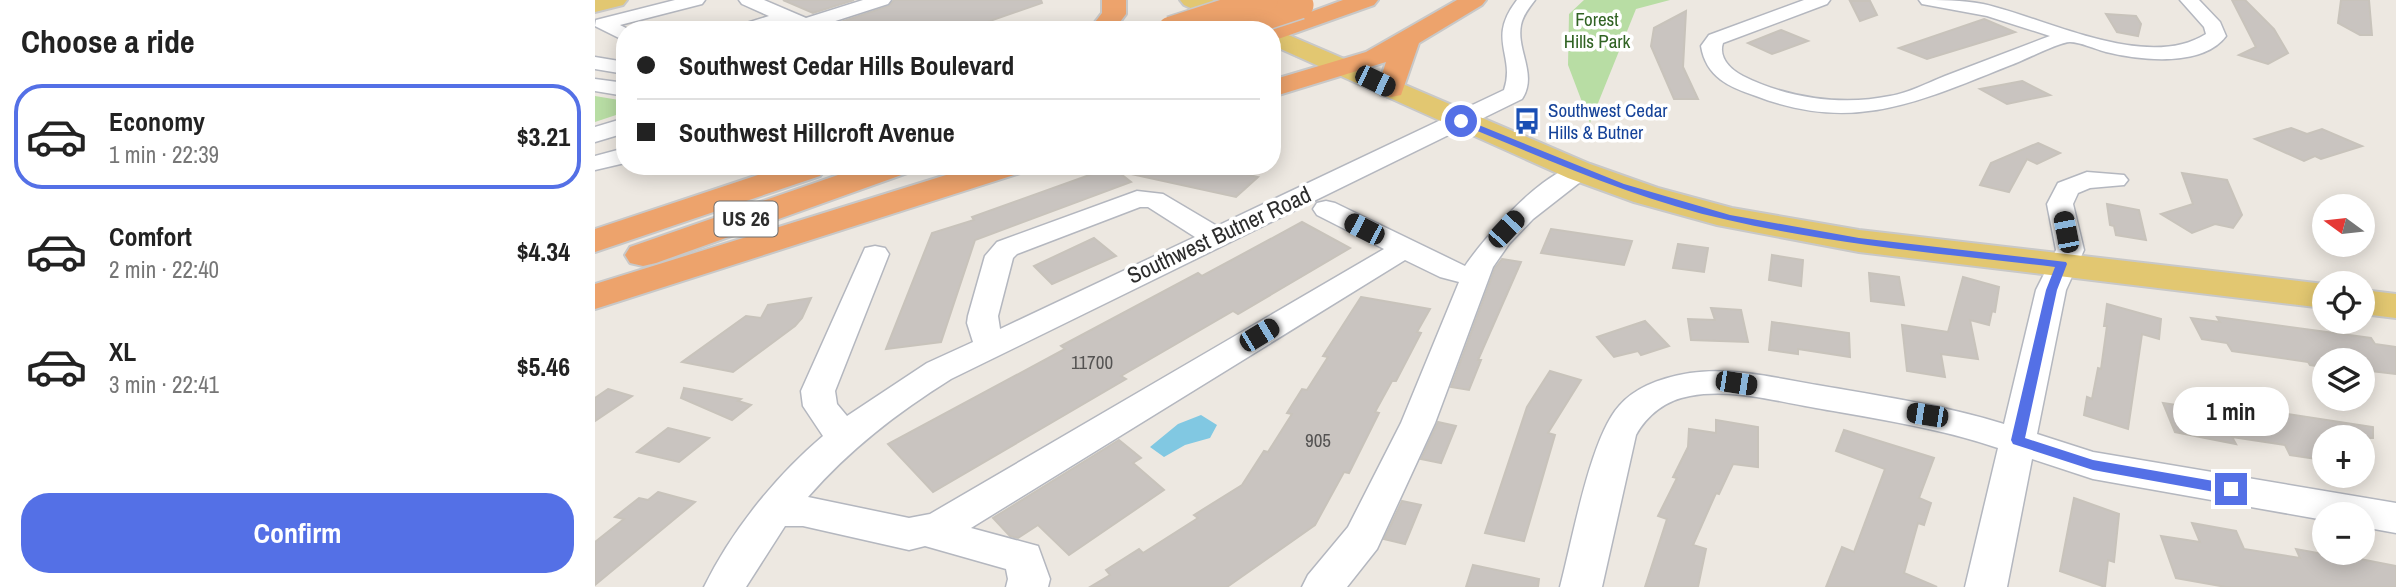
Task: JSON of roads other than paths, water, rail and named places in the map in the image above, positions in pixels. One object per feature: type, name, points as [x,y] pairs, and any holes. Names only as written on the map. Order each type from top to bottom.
[{"type":"highway","points":[[1108,21],[1114,14],[1114,0]]},
{"type":"highway","points":[[1199,21],[1264,0]]},
{"type":"highway","points":[[1259,21],[1313,7],[1366,0]]},
{"type":"highway","points":[[1281,86],[1375,58],[1474,0]]},
{"type":"highway","points":[[1281,29],[1313,7]]},
{"type":"highway","points":[[1391,89],[1407,40]]},
{"type":"highway","points":[[595,219],[728,175]]},
{"type":"highway","name":"US 26","points":[[595,241],[791,175]]},
{"type":"highway","name":"US 26","points":[[595,272],[870,175]]},
{"type":"highway","points":[[595,297],[981,175]]},
{"type":"main road","points":[[595,5],[615,0]]},
{"type":"main road","points":[[1192,0],[1239,21]]},
{"type":"main road","points":[[1281,39],[1579,171],[1646,195],[1742,220],[1859,241],[2312,295]]},
{"type":"main road","points":[[2375,303],[2396,306]]},
{"type":"street","points":[[616,30],[603,24],[696,0]]},
{"type":"street","points":[[748,0],[798,21]]},
{"type":"street","points":[[828,21],[882,0]]},
{"type":"street","name":"Southwest Butner Road","points":[[725,587],[774,511],[804,476],[876,412],[939,371],[989,344],[1461,121],[1516,91],[1518,85],[1510,31],[1513,18],[1526,0]]},
{"type":"street","points":[[1821,0],[1716,39],[1711,46],[1712,59],[1720,72],[1765,93],[1824,105],[1887,104],[1915,96],[2065,37]]},
{"type":"street","points":[[1928,0],[2004,15],[2065,37],[2104,47],[2177,52],[2207,45],[2216,36],[2213,26],[2189,0]]},
{"type":"street","points":[[773,21],[787,16]]},
{"type":"street","points":[[595,63],[616,66]]},
{"type":"street","points":[[596,86],[616,78]]},
{"type":"street","points":[[596,86],[616,89]]},
{"type":"street","points":[[595,135],[616,128]]},
{"type":"street","points":[[595,163],[616,157]]},
{"type":"street","points":[[1323,587],[1363,538],[1418,423],[1476,277],[1493,244],[1519,215],[1579,171]]},
{"type":"street","points":[[1986,587],[2051,290],[2070,250],[2060,204],[2067,188],[2087,180],[2115,180]]},
{"type":"street","points":[[989,344],[982,323],[983,316],[999,256],[1007,248],[1144,199],[1154,200],[1215,237]]},
{"type":"street","points":[[1326,209],[1450,271],[1476,277]]},
{"type":"street","points":[[774,511],[803,512],[909,534],[939,528],[1403,249]]},
{"type":"street","points":[[844,438],[820,406],[818,391],[875,254]]},
{"type":"street","points":[[1581,587],[1618,435],[1631,414],[1647,400],[1670,389],[1703,383],[1736,383],[1927,415],[2018,440],[2093,465],[2396,518]]},
{"type":"street","points":[[925,531],[1024,558],[1029,579],[1027,587]]},
{"type":"water","points":[[1201,415],[1217,425],[1210,438],[1185,445],[1164,457],[1150,447],[1178,424]]},
{"type":"place","name":"Southwest Cedar Hills & Butner","points":[[1527,121]]},
{"type":"park label","name":"Forest Hills Park","points":[[1597,30]]}]
